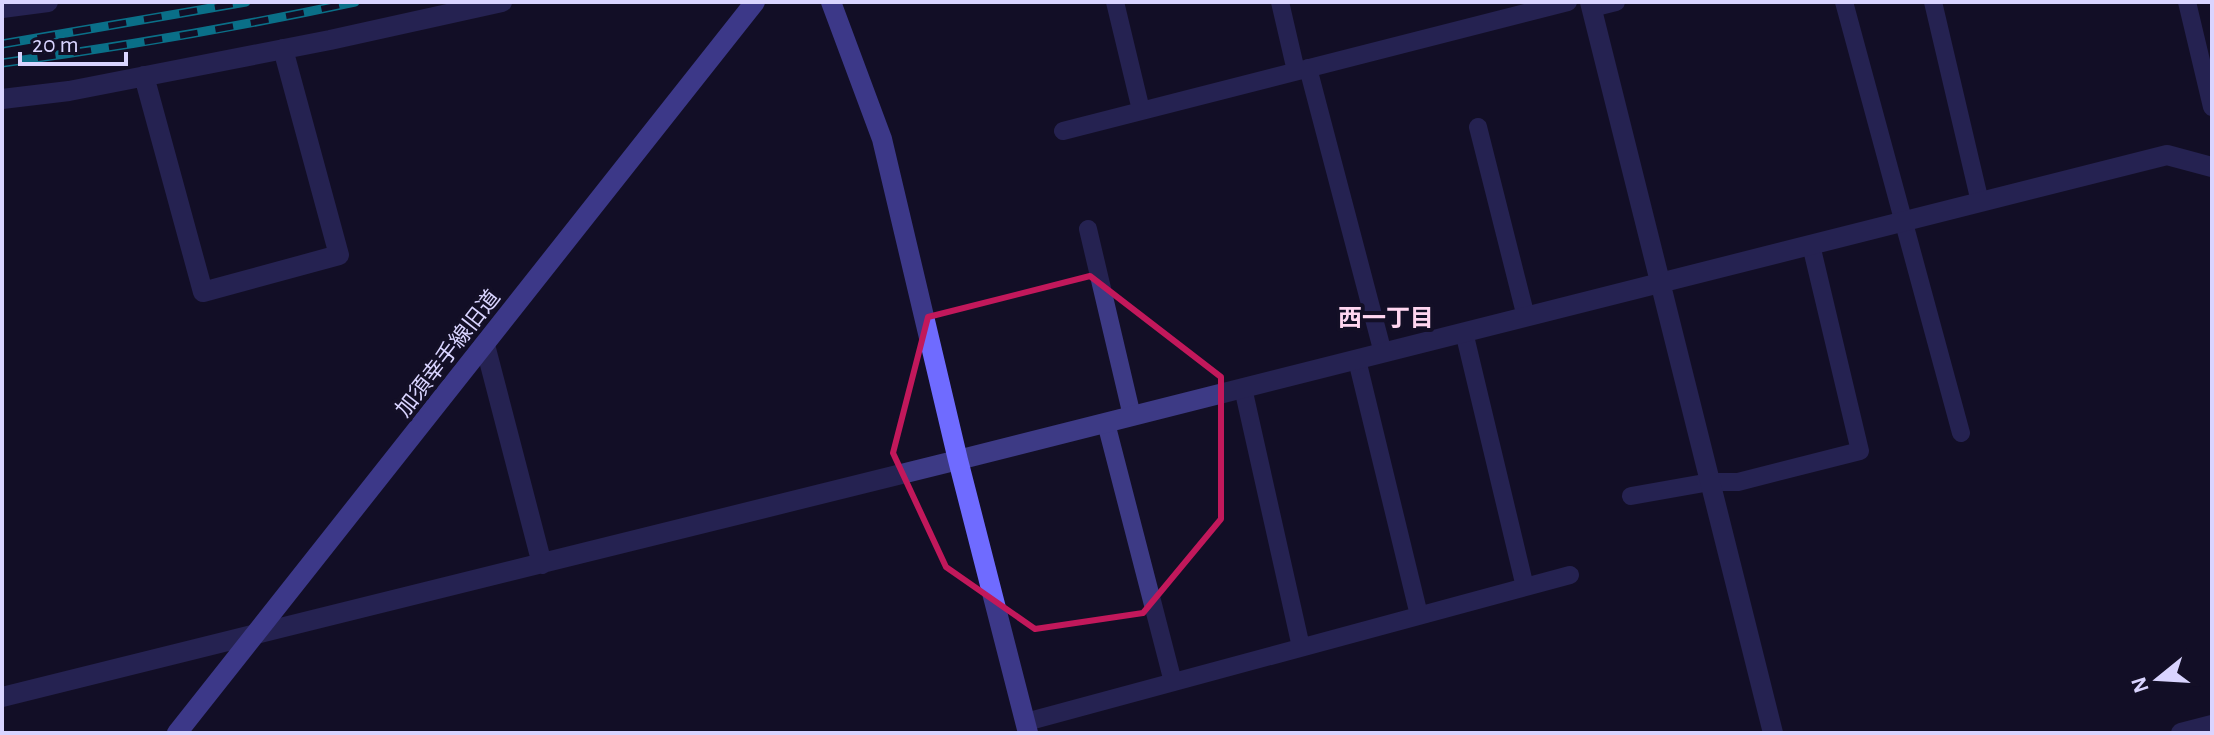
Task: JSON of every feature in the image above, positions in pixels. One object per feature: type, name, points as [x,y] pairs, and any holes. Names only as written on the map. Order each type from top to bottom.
[{"type":"street","points":[[2,8],[48,2]]},
{"type":"street","points":[[2,99],[69,91],[502,2]]},
{"type":"street","name":"加須幸手線旧道","points":[[177,733],[755,2]]},
{"type":"street","points":[[831,2],[882,139],[958,460],[1027,728]]},
{"type":"street","points":[[1591,5],[1773,733]]},
{"type":"street","points":[[144,76],[203,292],[339,255],[283,49]]},
{"type":"street","points":[[2,697],[2167,155],[2212,167]]},
{"type":"street","points":[[485,345],[542,564]]},
{"type":"street","points":[[2181,733],[2212,725]]},
{"type":"lane","points":[[1115,2],[1141,110]]},
{"type":"lane","points":[[1280,2],[1383,353]]},
{"type":"lane","points":[[1063,131],[1568,2]]},
{"type":"lane","points":[[1591,5],[1616,2]]},
{"type":"lane","points":[[1844,2],[1961,433]]},
{"type":"lane","points":[[1933,2],[1980,202]]},
{"type":"lane","points":[[2187,2],[2212,107]]},
{"type":"lane","points":[[1478,127],[1526,317]]},
{"type":"lane","points":[[1088,229],[1132,416]]},
{"type":"lane","points":[[1631,496],[1710,482],[1738,482],[1860,451],[1811,245]]},
{"type":"lane","points":[[1464,332],[1525,587]]},
{"type":"lane","points":[[1357,360],[1419,615]]},
{"type":"lane","points":[[1243,388],[1301,647]]},
{"type":"lane","points":[[1106,423],[1173,682]]},
{"type":"lane","points":[[1027,728],[1173,682],[1570,575]]},
{"type":"highlighted area","points":[[1090,276],[1221,377],[1221,519],[1143,613],[1035,629],[946,567],[893,453],[928,317]]},
{"type":"railway","points":[[2,44],[246,2]]},
{"type":"railway","points":[[2,63],[179,36],[355,2]]},
{"type":"district","name":"西一丁目","points":[[1386,318]]}]
